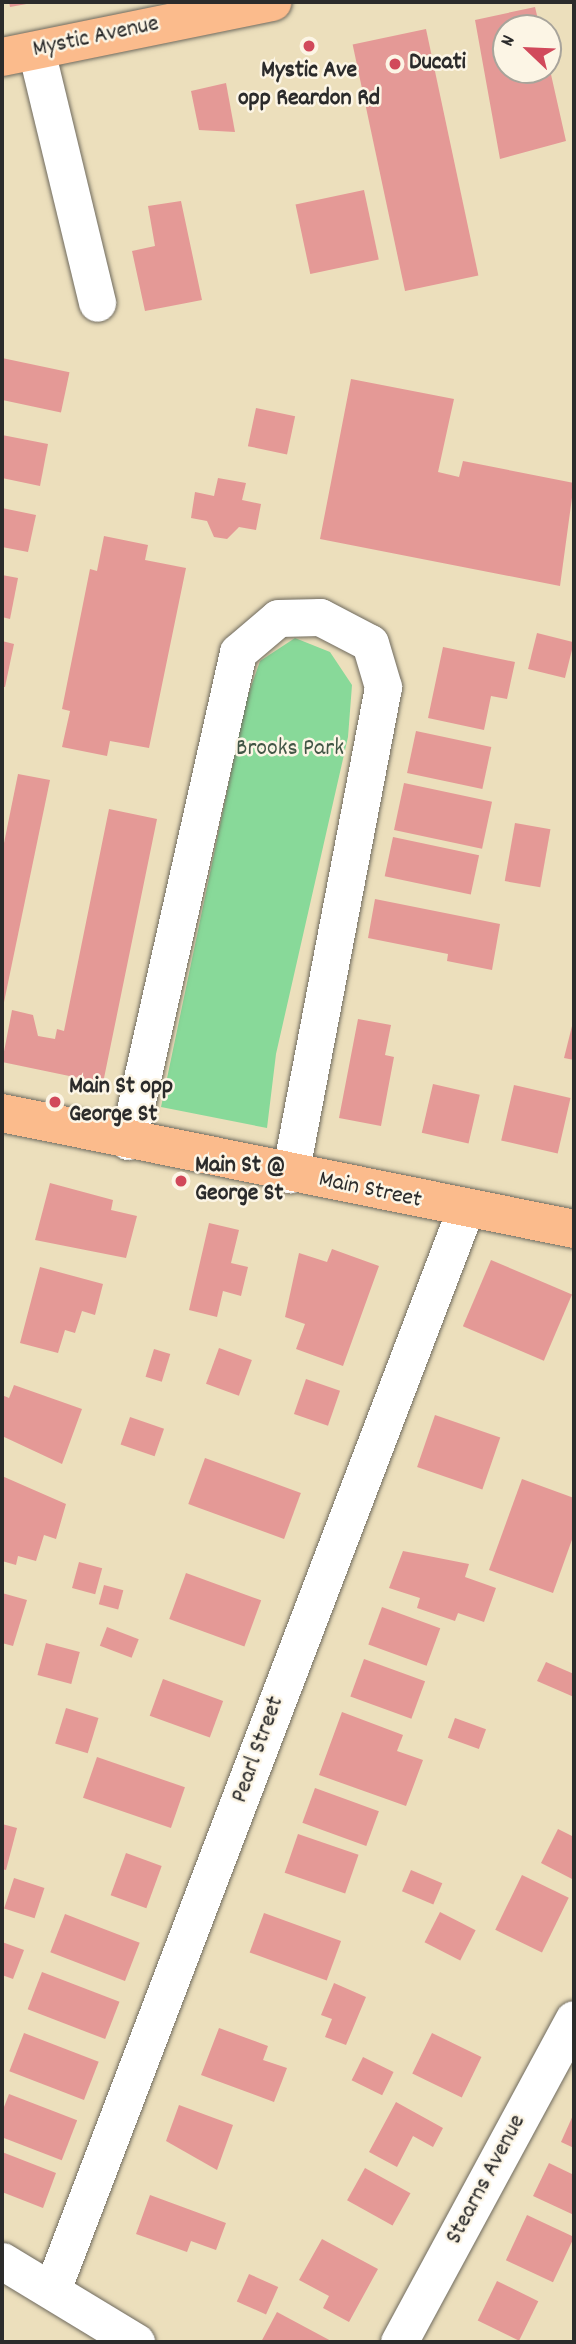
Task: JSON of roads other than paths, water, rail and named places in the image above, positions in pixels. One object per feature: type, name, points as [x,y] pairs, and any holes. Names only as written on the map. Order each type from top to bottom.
[{"type":"main road","name":"Mystic Avenue","points":[[19,53],[272,2]]},
{"type":"main road","name":"Main Street","points":[[2,1113],[465,1210],[574,1229]]},
{"type":"street","points":[[19,53],[97,303]]},
{"type":"street","points":[[128,1141],[239,652],[278,618],[320,617],[370,643],[383,687],[290,1174]]},
{"type":"street","name":"Pearl Street","points":[[52,2290],[465,1210]]},
{"type":"street","name":"Stearns Avenue","points":[[399,2342],[574,2018]]},
{"type":"street","points":[[2,2261],[136,2342]]},
{"type":"place","name":"Mystic Ave opp Reardon Rd","points":[[309,46]]},
{"type":"place","name":"Ducati","points":[[395,64]]},
{"type":"place","name":"Main St opp George St","points":[[55,1102]]},
{"type":"place","name":"Main St @ George St","points":[[181,1181]]},
{"type":"park label","name":"Brooks Park","points":[[290,750]]}]
